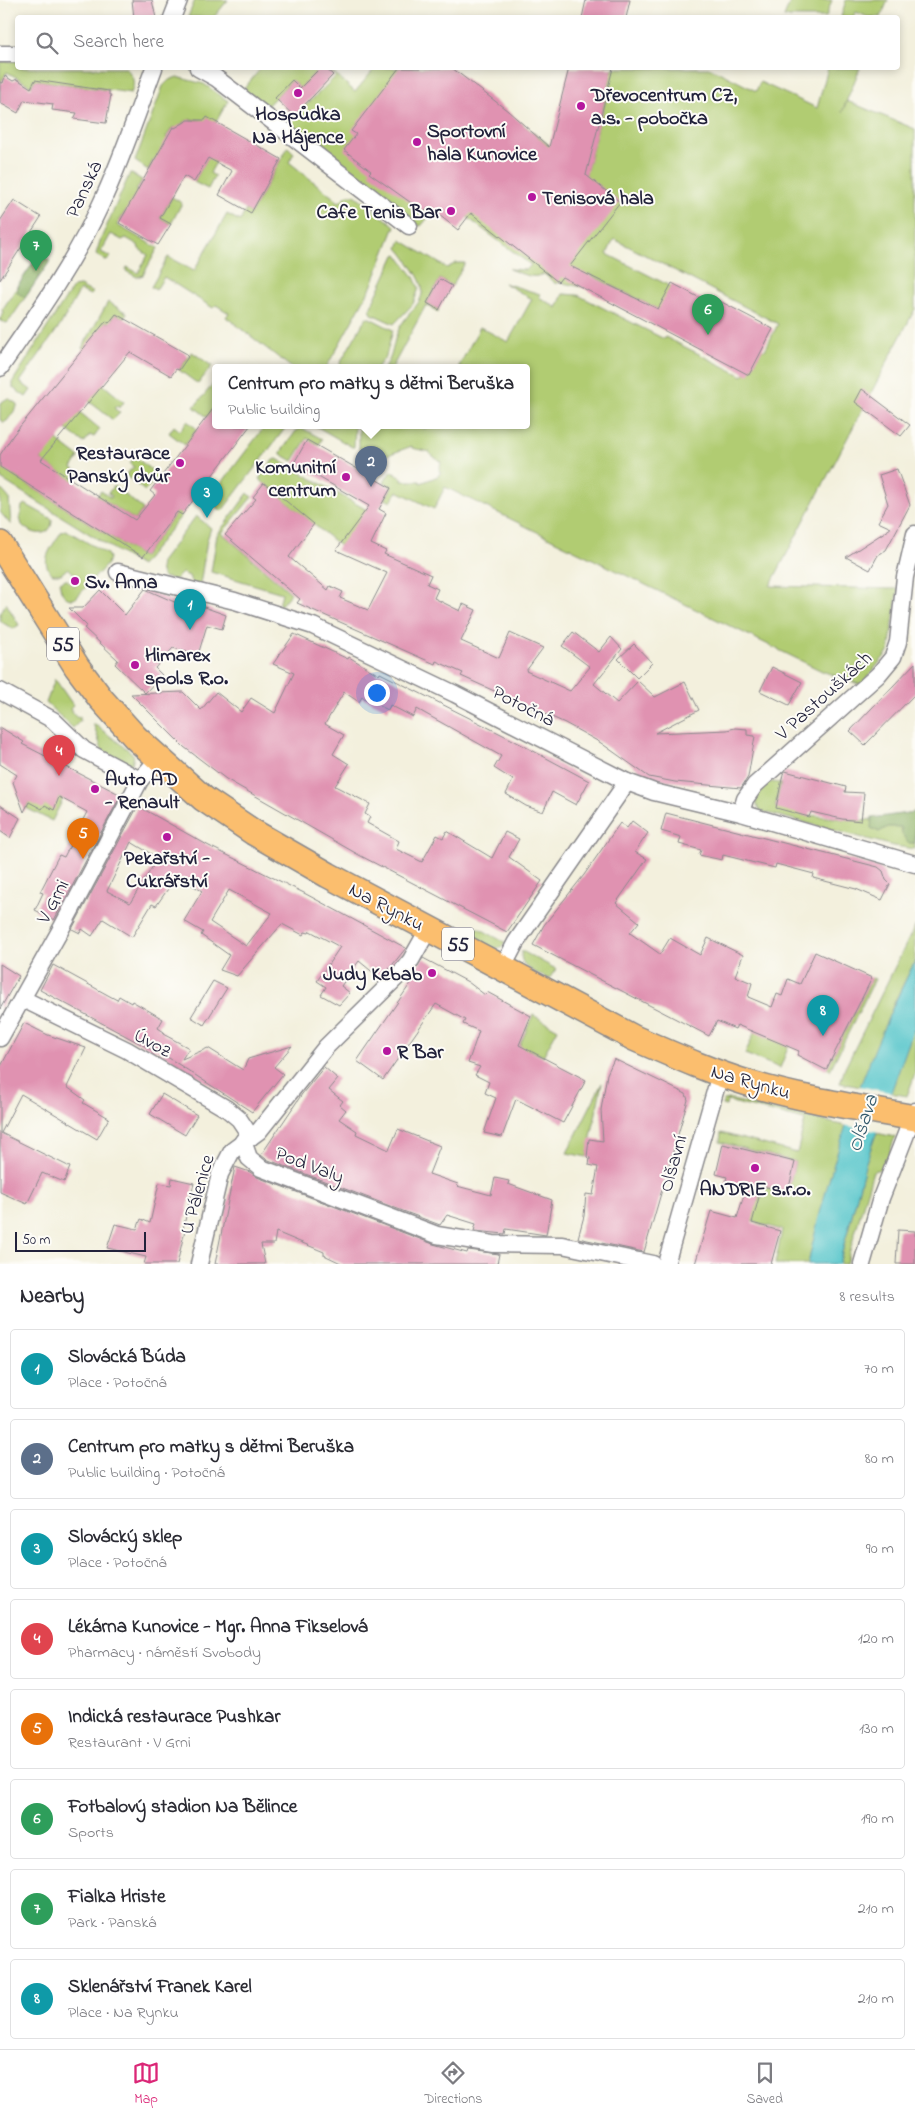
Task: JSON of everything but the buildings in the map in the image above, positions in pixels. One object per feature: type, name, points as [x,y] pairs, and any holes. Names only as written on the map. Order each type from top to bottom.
[{"type":"main road","name":"Na Rynku","points":[[0,544],[87,682],[114,715],[158,759],[204,799],[253,832],[328,875],[634,1038],[720,1074],[770,1089],[911,1116]]},
{"type":"street","points":[[173,15],[179,0]]},
{"type":"street","points":[[0,54],[15,54]]},
{"type":"street","name":"Panská","points":[[0,368],[62,275],[94,218],[118,164],[153,70]]},
{"type":"street","points":[[202,70],[216,78],[409,226]]},
{"type":"street","name":"V Pastouškách","points":[[741,813],[745,799],[755,785],[878,675],[890,662],[898,642],[905,577],[915,534]]},
{"type":"street","name":"Potočná","points":[[118,572],[235,601],[313,626],[455,694],[627,782],[654,792],[741,813],[915,864]]},
{"type":"street","points":[[0,691],[52,720],[84,750],[140,780]]},
{"type":"street","name":"V Grni","points":[[0,1038],[6,1014],[23,999],[140,780],[158,759]]},
{"type":"street","points":[[503,967],[520,936],[627,782]]},
{"type":"street","name":"Pod Valy","points":[[429,928],[411,960],[397,978],[326,1047],[266,1123],[247,1139],[249,1158],[261,1168],[437,1235],[493,1244],[562,1246],[654,1264]]},
{"type":"street","name":"Úvoz","points":[[23,999],[127,1050],[227,1109],[239,1119],[247,1139]]},
{"type":"street","name":"Olšavní","points":[[666,1264],[720,1074]]},
{"type":"street","points":[[862,1264],[881,1198],[911,1116]]},
{"type":"street","name":"U Pálenice","points":[[199,1264],[220,1174],[232,1151],[247,1139]]},
{"type":"green space","points":[[195,0],[228,0],[216,15],[189,15]]},
{"type":"green space","points":[[791,0],[832,0],[827,15],[785,15]]},
{"type":"green space","points":[[846,0],[888,0],[882,15],[863,15],[856,12],[854,15],[842,15]]},
{"type":"green space","points":[[15,61],[15,70],[127,70],[132,77],[133,86],[131,93],[35,80],[31,86],[7,72],[0,82],[0,62]]},
{"type":"green space","points":[[259,70],[318,70],[300,88],[292,80],[265,108],[242,91]]},
{"type":"green space","points":[[328,70],[331,70],[355,92],[373,70],[454,70],[586,174],[612,70],[715,70],[756,91],[760,82],[817,108],[827,70],[859,70],[842,112],[847,101],[915,129],[915,309],[770,586],[898,589],[889,651],[861,685],[822,671],[445,487],[434,509],[397,491],[391,502],[385,499],[392,487],[384,482],[391,471],[402,478],[402,481],[420,481],[421,483],[438,476],[441,472],[439,471],[441,462],[430,452],[412,448],[412,446],[385,456],[361,452],[359,449],[359,429],[530,429],[530,364],[460,364],[480,327],[508,342],[532,299],[504,283],[540,294],[539,297],[557,308],[563,294],[578,295],[664,339],[665,337],[743,376],[745,373],[750,372],[762,349],[765,350],[778,324],[614,239],[607,254],[672,287],[671,316],[589,274],[582,287],[558,282],[556,284],[544,274],[531,276],[509,269],[526,270],[531,265],[472,221],[445,198],[421,226],[415,224],[287,124],[336,76]]},
{"type":"green space","points":[[177,77],[204,84],[228,101],[216,122],[190,120],[185,121],[177,129],[173,127],[166,137],[170,140],[159,161],[154,159],[148,170],[135,161],[163,86],[169,80]]},
{"type":"green space","points":[[288,147],[294,153],[289,162],[339,202],[348,195],[355,195],[395,226],[371,287],[328,364],[287,364],[226,317],[229,313],[216,305],[213,308],[164,277],[156,290],[151,287],[168,257],[194,271],[227,214],[240,221],[246,210],[251,213]]},
{"type":"green space","points":[[208,157],[216,162],[210,173],[215,176],[208,189],[194,182]]},
{"type":"green space","points":[[130,173],[142,180],[136,191],[140,194],[129,214],[125,212],[117,225],[158,248],[143,275],[137,277],[126,271],[127,267],[138,273],[148,255],[139,249],[138,245],[126,238],[122,240],[111,234],[101,252],[111,257],[107,261],[96,254]]},
{"type":"green space","points":[[172,197],[182,203],[171,224],[160,218]]},
{"type":"green space","points":[[401,240],[447,268],[456,263],[465,263],[452,286],[440,279],[427,303],[439,310],[438,312],[426,305],[394,364],[387,364],[399,329],[422,296],[420,280],[398,248]]},
{"type":"green space","points":[[39,254],[50,261],[10,320],[7,323],[0,321],[2,310]]},
{"type":"green space","points":[[39,254],[50,261],[25,298],[17,292],[19,284]]},
{"type":"green space","points":[[397,254],[414,277],[419,288],[413,304],[394,324],[372,314],[370,309]]},
{"type":"green space","points":[[80,286],[93,293],[90,295],[80,290],[61,324],[20,382],[31,390],[26,397],[13,388],[13,381],[73,287]]},
{"type":"green space","points":[[108,302],[127,313],[124,318],[116,314],[109,323],[106,321],[86,351],[82,348]]},
{"type":"green space","points":[[366,318],[370,318],[393,330],[386,356],[380,364],[340,363]]},
{"type":"green space","points":[[192,352],[212,366],[198,384],[179,370]]},
{"type":"green space","points":[[100,382],[124,402],[119,408],[117,406],[114,408],[120,413],[113,420],[86,399]]},
{"type":"green space","points":[[212,386],[212,410],[207,417],[194,407]]},
{"type":"green space","points":[[8,398],[17,404],[17,407],[7,421],[3,422],[0,420],[0,403]]},
{"type":"green space","points":[[77,410],[100,429],[94,437],[90,435],[84,443],[63,427]]},
{"type":"green space","points":[[187,421],[197,429],[185,445],[169,433],[174,426],[180,431]]},
{"type":"green space","points":[[263,429],[284,429],[222,511],[208,501]]},
{"type":"green space","points":[[304,429],[322,439],[319,445],[307,438],[293,461],[281,454],[281,452],[296,431]]},
{"type":"green space","points":[[321,429],[355,429],[354,447]]},
{"type":"green space","points":[[54,438],[79,457],[72,468],[79,473],[73,481],[41,460]]},
{"type":"green space","points":[[135,457],[158,475],[145,491],[125,475],[134,467],[130,464]]},
{"type":"green space","points":[[277,459],[367,510],[340,546],[259,479],[273,460]]},
{"type":"green space","points":[[0,467],[143,557],[177,512],[182,515],[141,566],[1,479]]},
{"type":"green space","points":[[114,486],[143,509],[135,520],[97,496],[101,491],[111,498],[112,496],[108,493]]},
{"type":"green space","points":[[0,488],[9,498],[11,525],[0,512]]},
{"type":"green space","points":[[248,493],[252,497],[222,533],[291,593],[281,605],[279,605],[282,593],[211,572],[217,535]]},
{"type":"green space","points":[[25,504],[52,519],[49,530],[36,533],[22,525],[20,518],[22,506]]},
{"type":"green space","points":[[196,516],[211,528],[207,540],[200,585],[192,584],[189,576],[182,573],[175,580],[163,577],[160,569],[161,562]]},
{"type":"green space","points":[[66,530],[107,554],[109,558],[107,564],[76,598],[72,599],[63,594],[60,582],[66,579],[74,586],[80,579],[68,568],[61,574],[53,574],[48,569],[47,564],[51,547],[62,531]]},
{"type":"green space","points":[[6,603],[19,625],[13,629],[0,621],[0,614]]},
{"type":"green space","points":[[55,679],[73,705],[70,708],[77,718],[80,716],[80,721],[73,728],[46,703]]},
{"type":"green space","points":[[93,723],[131,752],[134,756],[132,763],[128,765],[102,750]]},
{"type":"green space","points":[[767,783],[781,783],[775,807],[809,815],[861,821],[915,812],[915,849],[894,846],[760,811],[756,803],[756,794]]},
{"type":"green space","points":[[51,793],[63,799],[52,821],[26,808],[29,802]]},
{"type":"green space","points":[[915,812],[915,843],[908,843],[902,834],[901,827],[888,827],[879,832],[871,828],[872,818]]},
{"type":"green space","points":[[473,925],[506,943],[497,948],[492,948],[478,942],[469,937]]},
{"type":"green space","points":[[915,926],[915,961],[895,1001],[861,1087],[840,1083],[845,1068]]},
{"type":"green space","points":[[522,951],[556,969],[549,979],[534,972],[525,965],[521,957]]},
{"type":"green space","points":[[872,978],[875,979],[830,1070],[827,1068]]},
{"type":"green space","points":[[533,1015],[558,1029],[543,1056],[528,1049],[506,1092],[516,1097],[515,1103],[497,1097]]},
{"type":"green space","points":[[915,1026],[915,1074],[907,1096],[890,1093]]},
{"type":"green space","points":[[755,1031],[789,1045],[780,1068],[745,1054]]},
{"type":"green space","points":[[602,1083],[587,1157],[567,1153]]},
{"type":"green space","points":[[728,1099],[846,1126],[808,1264],[775,1264],[782,1230],[751,1221],[762,1186],[788,1192],[795,1162],[720,1142],[721,1133],[797,1153],[805,1120],[727,1101],[726,1106],[722,1105]]},
{"type":"green space","points":[[876,1133],[895,1137],[884,1168],[873,1171],[846,1264],[839,1264],[866,1162]]},
{"type":"water","name":"Olšava","points":[[915,961],[915,1026],[866,1162],[839,1264],[808,1264],[827,1186],[852,1109],[881,1034]]},
{"type":"pier","points":[[859,1086],[893,1093],[879,1132],[843,1125]]},
{"type":"place","name":"Hospůdka Na Hájence","points":[[298,93]]},
{"type":"place","name":"Dřevocentrum CZ, a.s. - pobočka","points":[[581,106]]},
{"type":"place","name":"Sportovní hala Kunovice","points":[[417,142]]},
{"type":"place","name":"Tenisová hala","points":[[532,197]]},
{"type":"place","name":"Cafe Tenis Bar","points":[[451,211]]},
{"type":"place","name":"Fialka Hriste","points":[[36,271]]},
{"type":"place","name":"Fotbalový stadion Na Bělince","points":[[708,335]]},
{"type":"place","name":"Restaurace Panský dvůr","points":[[180,463]]},
{"type":"place","name":"Komunitní centrum","points":[[346,477]]},
{"type":"place","name":"Centrum pro matky s dětmi Beruška","points":[[371,487]]},
{"type":"place","name":"Slovácký sklep","points":[[207,518]]},
{"type":"place","name":"Sv. Anna","points":[[75,581]]},
{"type":"place","name":"Slovácká Búda","points":[[190,630]]},
{"type":"place","name":"Himarex spol.s R.o.","points":[[135,665]]},
{"type":"place","name":"Lékárna Kunovice - Mgr. Anna Fikselová","points":[[59,776]]},
{"type":"place","name":"Auto AD - Renault","points":[[95,789]]},
{"type":"place","name":"Pekařství - Cukrářství","points":[[167,837]]},
{"type":"place","name":"Indická restaurace Pushkar","points":[[83,859]]},
{"type":"place","name":"Judy Kebab","points":[[432,973]]},
{"type":"place","name":"Sklenářství Franek Karel","points":[[823,1036]]},
{"type":"place","name":"R Bar","points":[[387,1051]]},
{"type":"place","name":"ANDRIE s.r.o.","points":[[755,1168]]}]
